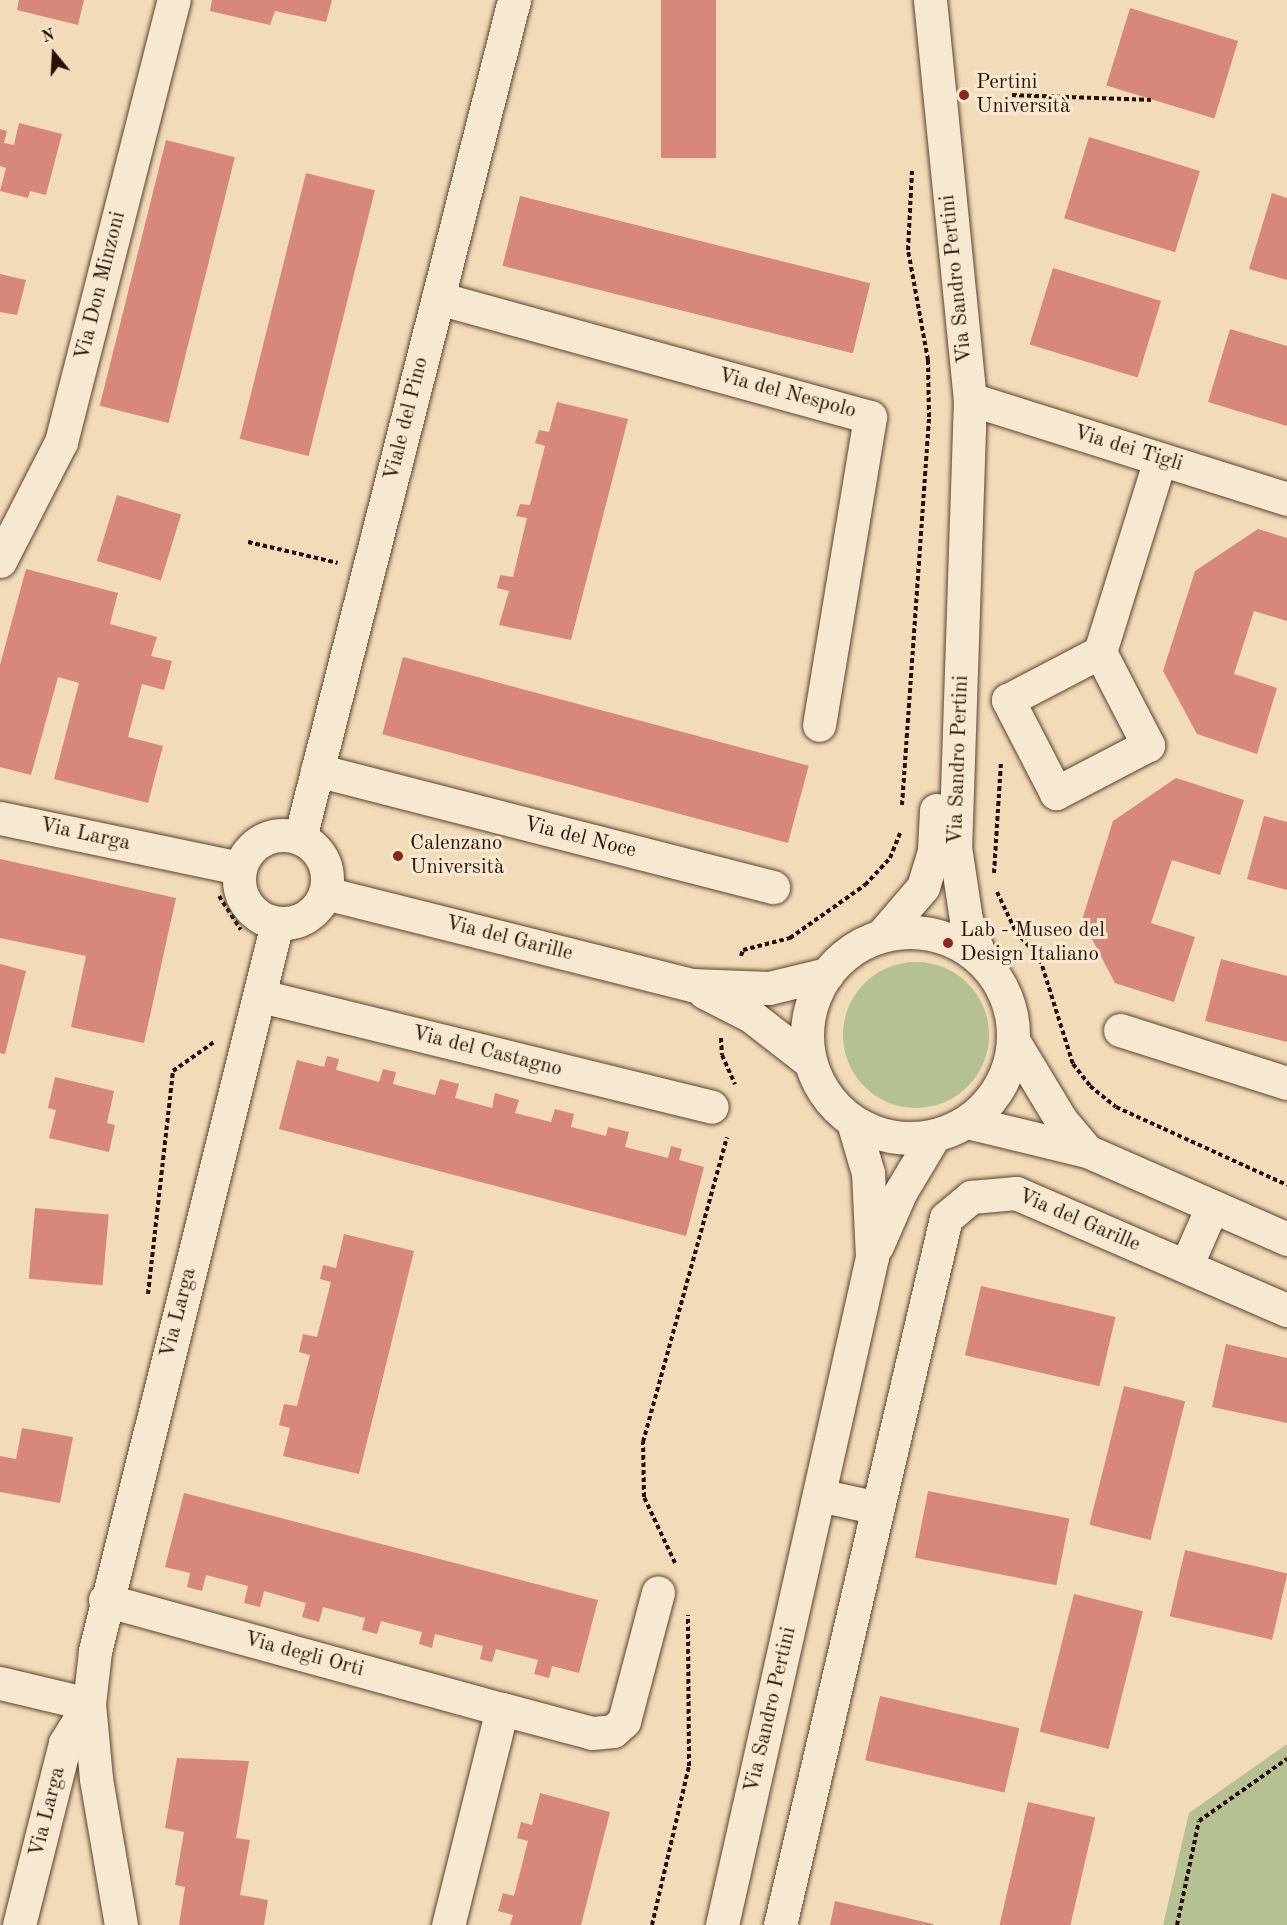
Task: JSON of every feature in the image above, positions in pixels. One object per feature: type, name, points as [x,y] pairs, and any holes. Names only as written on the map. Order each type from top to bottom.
[{"type":"street","name":"Via Don Minzoni","points":[[0,561],[61,442],[174,0]]},
{"type":"street","name":"Viale del Pino","points":[[300,838],[514,0]]},
{"type":"street","name":"Via Sandro Pertini","points":[[930,0],[970,399],[955,847],[966,921],[981,959],[1000,982],[1011,1011],[1014,1042],[1000,1087],[967,1122],[934,1136],[892,1137],[853,1122],[824,1092],[810,1062],[808,1016],[827,974],[851,950],[882,936],[917,932],[951,940],[981,959]]},
{"type":"street","name":"Via del Nespolo","points":[[438,298],[870,417],[819,725]]},
{"type":"street","name":"Via dei Tigli","points":[[970,399],[1287,499]]},
{"type":"street","points":[[1100,652],[1008,700],[1056,793],[1148,745],[1100,652],[1160,459]]},
{"type":"street","name":"Via Sandro Pertini","points":[[882,936],[922,887],[934,850],[942,690],[963,558]]},
{"type":"street","name":"Via del Noce","points":[[317,770],[773,887]]},
{"type":"street","name":"Via Larga","points":[[0,818],[227,878]]},
{"type":"street","points":[[277,835],[300,838],[324,861],[325,893],[305,917],[277,923],[253,912],[227,878],[256,844],[277,835]]},
{"type":"street","name":"Via del Garille","points":[[325,893],[692,985],[768,988],[827,974]]},
{"type":"street","name":"Via Larga","points":[[121,1925],[89,1704],[105,1600],[261,996],[277,923]]},
{"type":"street","name":"Via del Garille","points":[[692,985],[751,1016],[810,1062]]},
{"type":"street","name":"Via del Castagno","points":[[261,996],[726,1111]]},
{"type":"street","points":[[1120,1030],[1287,1083]]},
{"type":"street","points":[[1014,1042],[1061,1120],[1087,1150]]},
{"type":"street","name":"Via Sandro Pertini","points":[[853,1122],[868,1173],[872,1257]]},
{"type":"street","points":[[967,1122],[1087,1150],[1287,1239]]},
{"type":"street","name":"Via Sandro Pertini","points":[[722,1925],[872,1257],[901,1191],[934,1136]]},
{"type":"street","name":"Via del Garille","points":[[878,1508],[946,1218],[970,1197],[994,1191],[1016,1193],[1287,1310]]},
{"type":"street","points":[[1186,1266],[1212,1207]]},
{"type":"street","points":[[780,1925],[878,1508],[819,1495]]},
{"type":"street","name":"Via degli Orti","points":[[105,1600],[592,1733],[613,1731],[624,1721],[668,1581]]},
{"type":"street","points":[[0,1683],[89,1704]]},
{"type":"street","name":"Via Larga","points":[[19,1925],[65,1743],[89,1704]]},
{"type":"street","points":[[448,1925],[502,1709]]},
{"type":"path","points":[[1012,95],[1154,100]]},
{"type":"path","points":[[901,814],[929,417],[927,351],[907,238],[913,164]]},
{"type":"path","points":[[248,542],[368,571]]},
{"type":"path","points":[[994,879],[1002,753]]},
{"type":"path","points":[[739,963],[743,950],[790,939],[865,885],[890,858],[900,825]]},
{"type":"path","points":[[227,878],[246,939]]},
{"type":"path","points":[[996,888],[1016,932],[1040,959],[1073,1064],[1090,1086],[1116,1107],[1287,1185]]},
{"type":"path","points":[[668,1581],[644,1497],[643,1442],[726,1111],[722,1055],[723,1027]]},
{"type":"path","points":[[148,1297],[172,1071],[220,1038]]},
{"type":"path","points":[[652,1925],[689,1766],[685,1675],[688,1601]]},
{"type":"path","points":[[1177,1925],[1198,1821],[1287,1759]]},
{"type":"green space","points":[[916,962],[944,968],[968,983],[983,1007],[989,1035],[983,1063],[968,1087],[944,1102],[916,1108],[888,1102],[864,1087],[849,1063],[843,1035],[849,1007],[864,983],[888,968]]},
{"type":"green space","points":[[1287,1744],[1287,1925],[1163,1925],[1189,1813]]},
{"type":"building","points":[[19,0],[84,0],[78,25],[17,10]]},
{"type":"building","points":[[212,0],[332,0],[326,22],[275,11],[270,25],[210,11]]},
{"type":"building","points":[[661,0],[716,0],[716,158],[661,158]]},
{"type":"building","points":[[1130,8],[1238,41],[1214,118],[1106,85]]},
{"type":"building","points":[[19,123],[62,134],[46,195],[30,191],[28,198],[0,191],[6,168],[0,166],[0,129],[7,131],[4,143],[14,145]]},
{"type":"building","points":[[1089,137],[1200,171],[1175,252],[1064,218]]},
{"type":"building","points":[[166,140],[235,157],[169,423],[100,406]]},
{"type":"building","points":[[306,173],[375,190],[309,456],[240,439]]},
{"type":"building","points":[[1272,193],[1287,198],[1287,280],[1249,269]]},
{"type":"building","points":[[520,196],[870,283],[853,353],[503,266]]},
{"type":"building","points":[[1053,268],[1161,301],[1138,378],[1030,345]]},
{"type":"building","points":[[0,274],[26,280],[17,315],[0,312]]},
{"type":"building","points":[[1230,329],[1287,346],[1287,426],[1208,402]]},
{"type":"building","points":[[557,402],[628,419],[571,640],[499,625],[509,591],[497,588],[500,575],[513,577],[527,518],[516,516],[520,504],[530,505],[545,446],[535,443],[539,430],[549,432]]},
{"type":"building","points":[[117,495],[181,515],[161,581],[97,561]]},
{"type":"building","points":[[1258,529],[1287,538],[1287,621],[1254,611],[1234,674],[1277,688],[1257,754],[1197,734],[1163,671],[1195,571]]},
{"type":"building","points":[[26,569],[118,593],[110,624],[157,637],[151,656],[172,661],[164,690],[142,684],[128,737],[163,746],[148,803],[54,779],[79,683],[58,677],[31,775],[0,767],[0,665]]},
{"type":"building","points":[[403,657],[809,766],[788,843],[382,734]]},
{"type":"building","points":[[1176,778],[1244,800],[1220,875],[1172,860],[1151,923],[1195,937],[1174,1002],[1115,983],[1082,920],[1113,821]]},
{"type":"building","points":[[1264,816],[1287,822],[1287,890],[1247,879]]},
{"type":"building","points":[[0,859],[176,898],[144,1043],[71,1027],[86,956],[0,938]]},
{"type":"building","points":[[1221,959],[1287,976],[1287,1042],[1205,1021]]},
{"type":"building","points":[[0,964],[26,971],[5,1054],[0,1053]]},
{"type":"building","points":[[327,1056],[339,1059],[336,1070],[379,1082],[383,1069],[396,1072],[393,1084],[435,1095],[440,1079],[459,1084],[455,1098],[492,1108],[495,1093],[519,1100],[515,1113],[551,1122],[555,1109],[574,1114],[571,1127],[606,1136],[608,1127],[629,1132],[625,1147],[668,1158],[671,1146],[682,1149],[679,1160],[704,1167],[686,1236],[279,1129],[297,1060],[324,1067]]},
{"type":"building","points":[[55,1077],[114,1091],[107,1123],[115,1125],[109,1152],[49,1138],[56,1110],[48,1108]]},
{"type":"building","points":[[35,1208],[109,1214],[103,1285],[29,1279]]},
{"type":"building","points":[[344,1234],[414,1251],[359,1474],[283,1456],[290,1428],[279,1425],[284,1404],[297,1406],[310,1355],[299,1352],[303,1334],[317,1337],[331,1282],[320,1279],[323,1265],[336,1268]]},
{"type":"building","points":[[981,1286],[1115,1317],[1099,1386],[965,1355]]},
{"type":"building","points":[[1226,1344],[1287,1358],[1287,1423],[1212,1407]]},
{"type":"building","points":[[1124,1386],[1185,1401],[1151,1540],[1089,1525]]},
{"type":"building","points":[[22,1428],[73,1437],[60,1503],[0,1492],[0,1456],[16,1459]]},
{"type":"building","points":[[928,1491],[1069,1518],[1056,1585],[915,1558]]},
{"type":"building","points":[[184,1493],[598,1600],[579,1673],[552,1666],[549,1678],[534,1674],[538,1660],[496,1649],[492,1662],[480,1659],[483,1646],[435,1634],[432,1648],[419,1644],[422,1632],[381,1621],[377,1634],[362,1630],[365,1618],[323,1607],[319,1622],[302,1617],[306,1603],[264,1591],[260,1607],[244,1603],[248,1586],[206,1575],[202,1591],[187,1587],[190,1573],[165,1567]]},
{"type":"building","points":[[1185,1550],[1287,1574],[1272,1640],[1170,1616]]},
{"type":"building","points":[[1074,1594],[1143,1611],[1109,1749],[1040,1732]]},
{"type":"building","points":[[880,1696],[1019,1728],[1004,1792],[865,1760]]},
{"type":"building","points":[[177,1758],[249,1761],[236,1838],[250,1840],[240,1895],[268,1900],[264,1925],[179,1925],[185,1887],[175,1885],[184,1832],[165,1828]]},
{"type":"building","points":[[540,1793],[610,1812],[581,1925],[510,1925],[513,1915],[498,1911],[503,1893],[514,1896],[528,1841],[517,1838],[521,1822],[532,1825]]},
{"type":"building","points":[[1028,1802],[1095,1818],[1070,1925],[1000,1925]]},
{"type":"building","points":[[835,1901],[933,1924],[933,1925],[830,1925]]},
{"type":"place","name":"Pertini Università","points":[[964,95]]},
{"type":"place","name":"Calenzano Università","points":[[398,856]]},
{"type":"place","name":"Lab - Museo del Design Italiano","points":[[948,943]]}]
